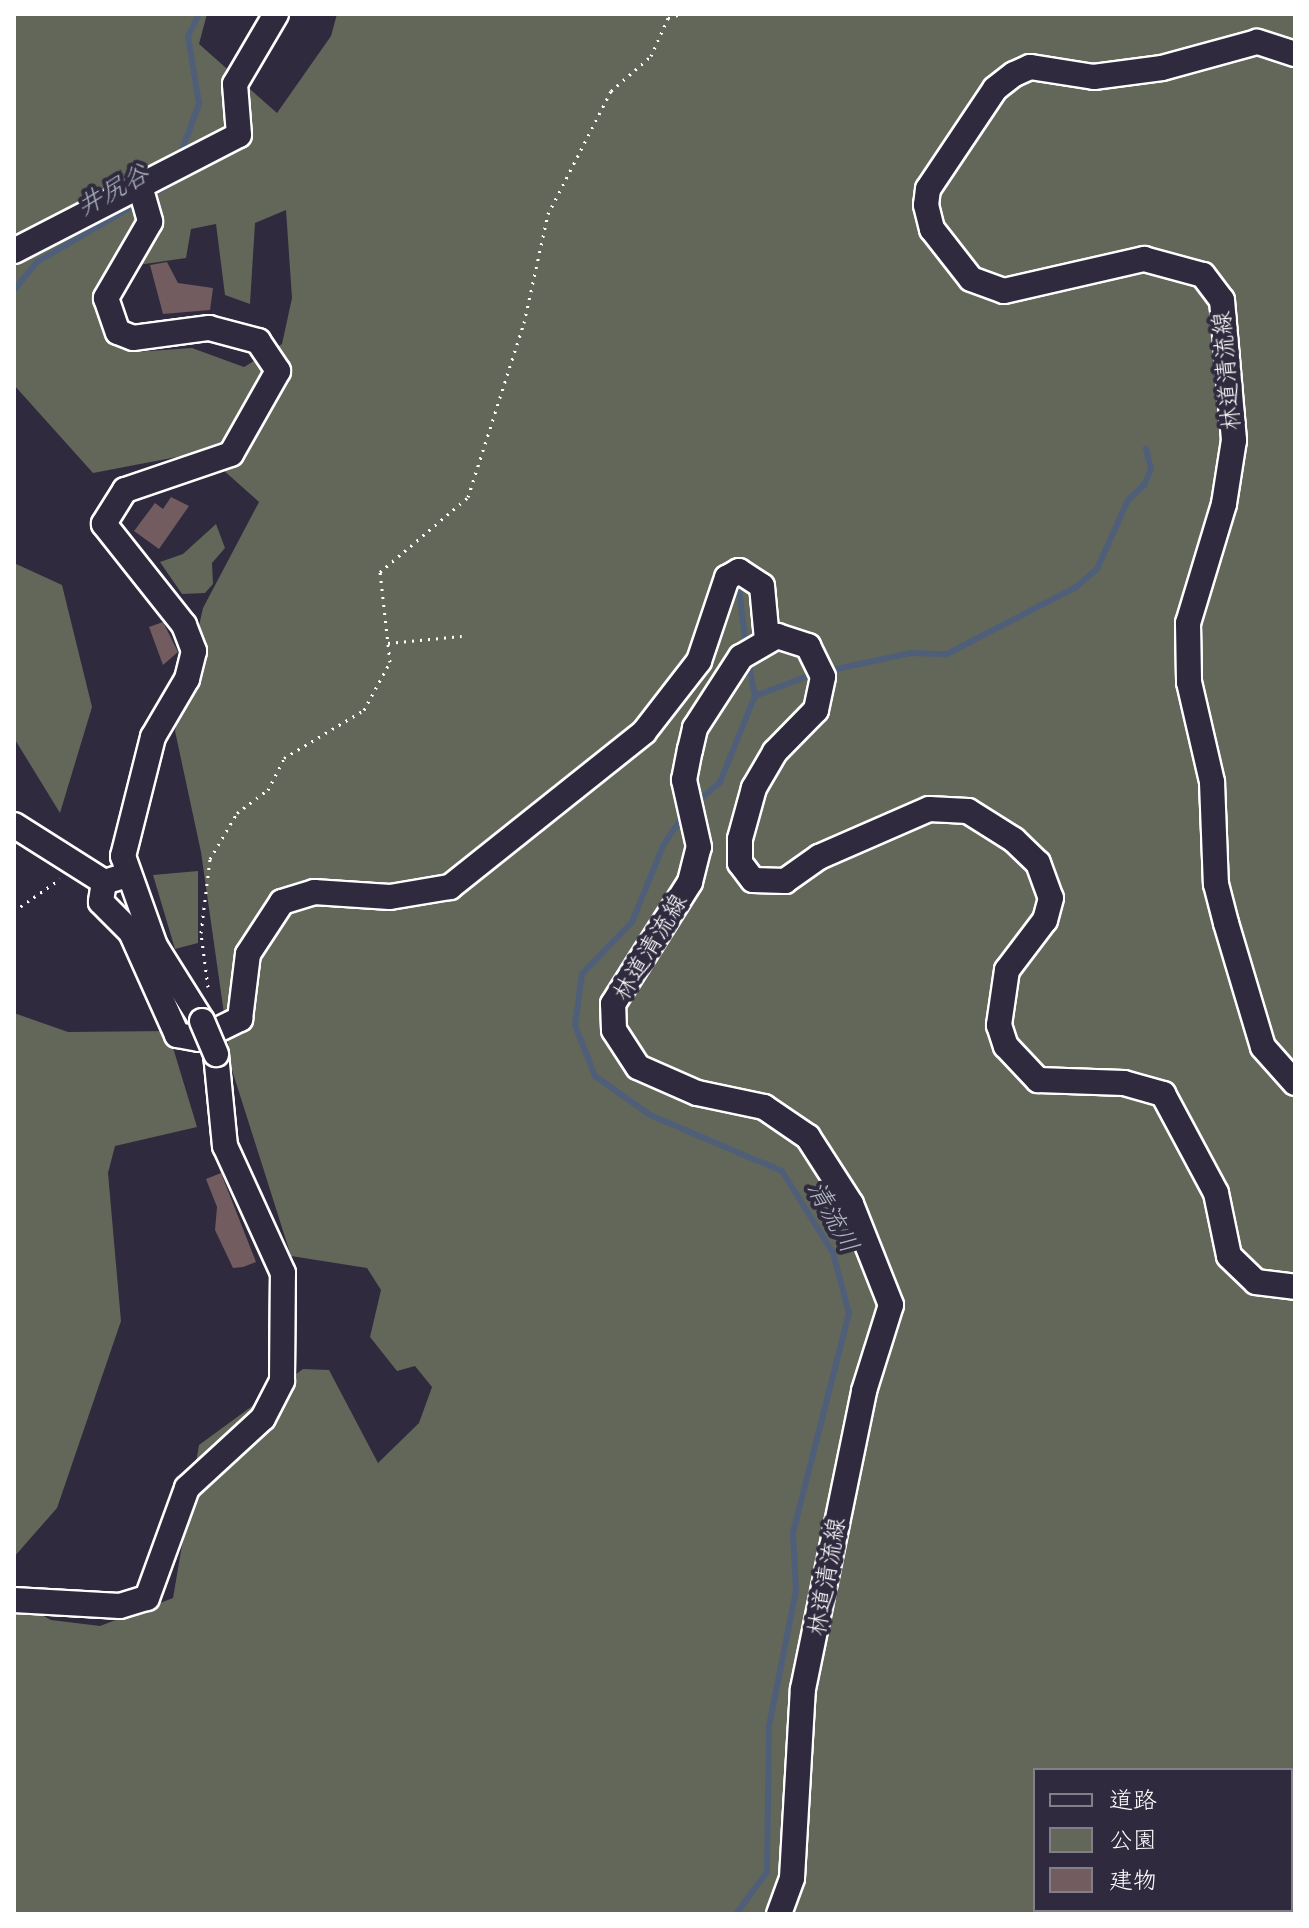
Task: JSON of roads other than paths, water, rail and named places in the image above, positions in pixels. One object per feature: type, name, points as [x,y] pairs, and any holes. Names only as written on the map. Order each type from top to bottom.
[{"type":"street","points":[[14,251],[239,135],[235,84],[276,14]]},
{"type":"street","name":"林道清流線","points":[[1295,54],[1257,42],[1094,77],[1030,67],[1014,74],[995,89],[928,189],[926,205],[932,229],[971,279],[1004,291],[1144,259],[1203,275],[1222,300],[1234,440],[1224,504],[1188,623],[1189,682],[1212,782],[1216,884],[1226,923],[1263,1047],[1295,1083]]},
{"type":"street","points":[[140,186],[150,222],[106,298],[118,332],[133,338],[209,328],[258,341],[278,371],[231,454],[125,490],[106,511],[110,537],[184,625],[194,651],[187,679],[153,737],[125,843],[105,877],[101,902],[131,932],[177,1035],[199,1039],[240,1019],[248,954],[282,902],[297,893],[390,897],[450,887],[644,732],[699,661],[727,578],[739,571],[762,586],[767,640],[808,646],[822,673],[816,710],[775,752],[754,788],[740,839],[740,863],[753,880],[785,881],[819,857],[929,809],[968,811],[1014,840],[1038,863],[1051,898],[1045,920],[1007,970],[999,1025],[1006,1046],[1038,1080],[1124,1083],[1163,1094],[1216,1193],[1229,1256],[1256,1282],[1295,1287]]},
{"type":"street","name":"林道清流線","points":[[767,640],[741,657],[695,728],[684,780],[697,818],[690,882],[613,1004],[614,1030],[638,1067],[697,1093],[764,1107],[808,1137],[851,1204],[891,1305],[858,1417],[803,1689],[792,1878],[779,1914]]},
{"type":"street","points":[[14,812],[23,828],[105,877],[155,946],[200,1018],[216,1054],[225,1146],[283,1273],[282,1381],[263,1418],[187,1488],[147,1598],[120,1606],[14,1600]]},
{"type":"waterway","name":"井尻谷","points":[[179,158],[199,104],[188,36],[199,14]]},
{"type":"waterway","name":"井尻谷","points":[[147,198],[172,183]]},
{"type":"waterway","name":"井尻谷","points":[[14,290],[37,262],[138,203]]},
{"type":"waterway","points":[[827,671],[911,653],[947,654],[1076,587],[1097,569],[1128,500],[1144,485],[1151,469],[1146,449]]},
{"type":"waterway","points":[[739,590],[746,645]]},
{"type":"waterway","points":[[748,660],[755,696]]},
{"type":"waterway","points":[[755,696],[816,673]]},
{"type":"waterway","name":"清流川","points":[[696,803],[720,782],[755,696]]},
{"type":"waterway","name":"清流川","points":[[685,813],[663,846],[632,922],[582,974],[575,1025],[595,1076],[650,1115],[782,1171],[833,1253],[849,1313],[793,1532],[796,1591],[769,1726],[767,1872],[736,1914]]}]
